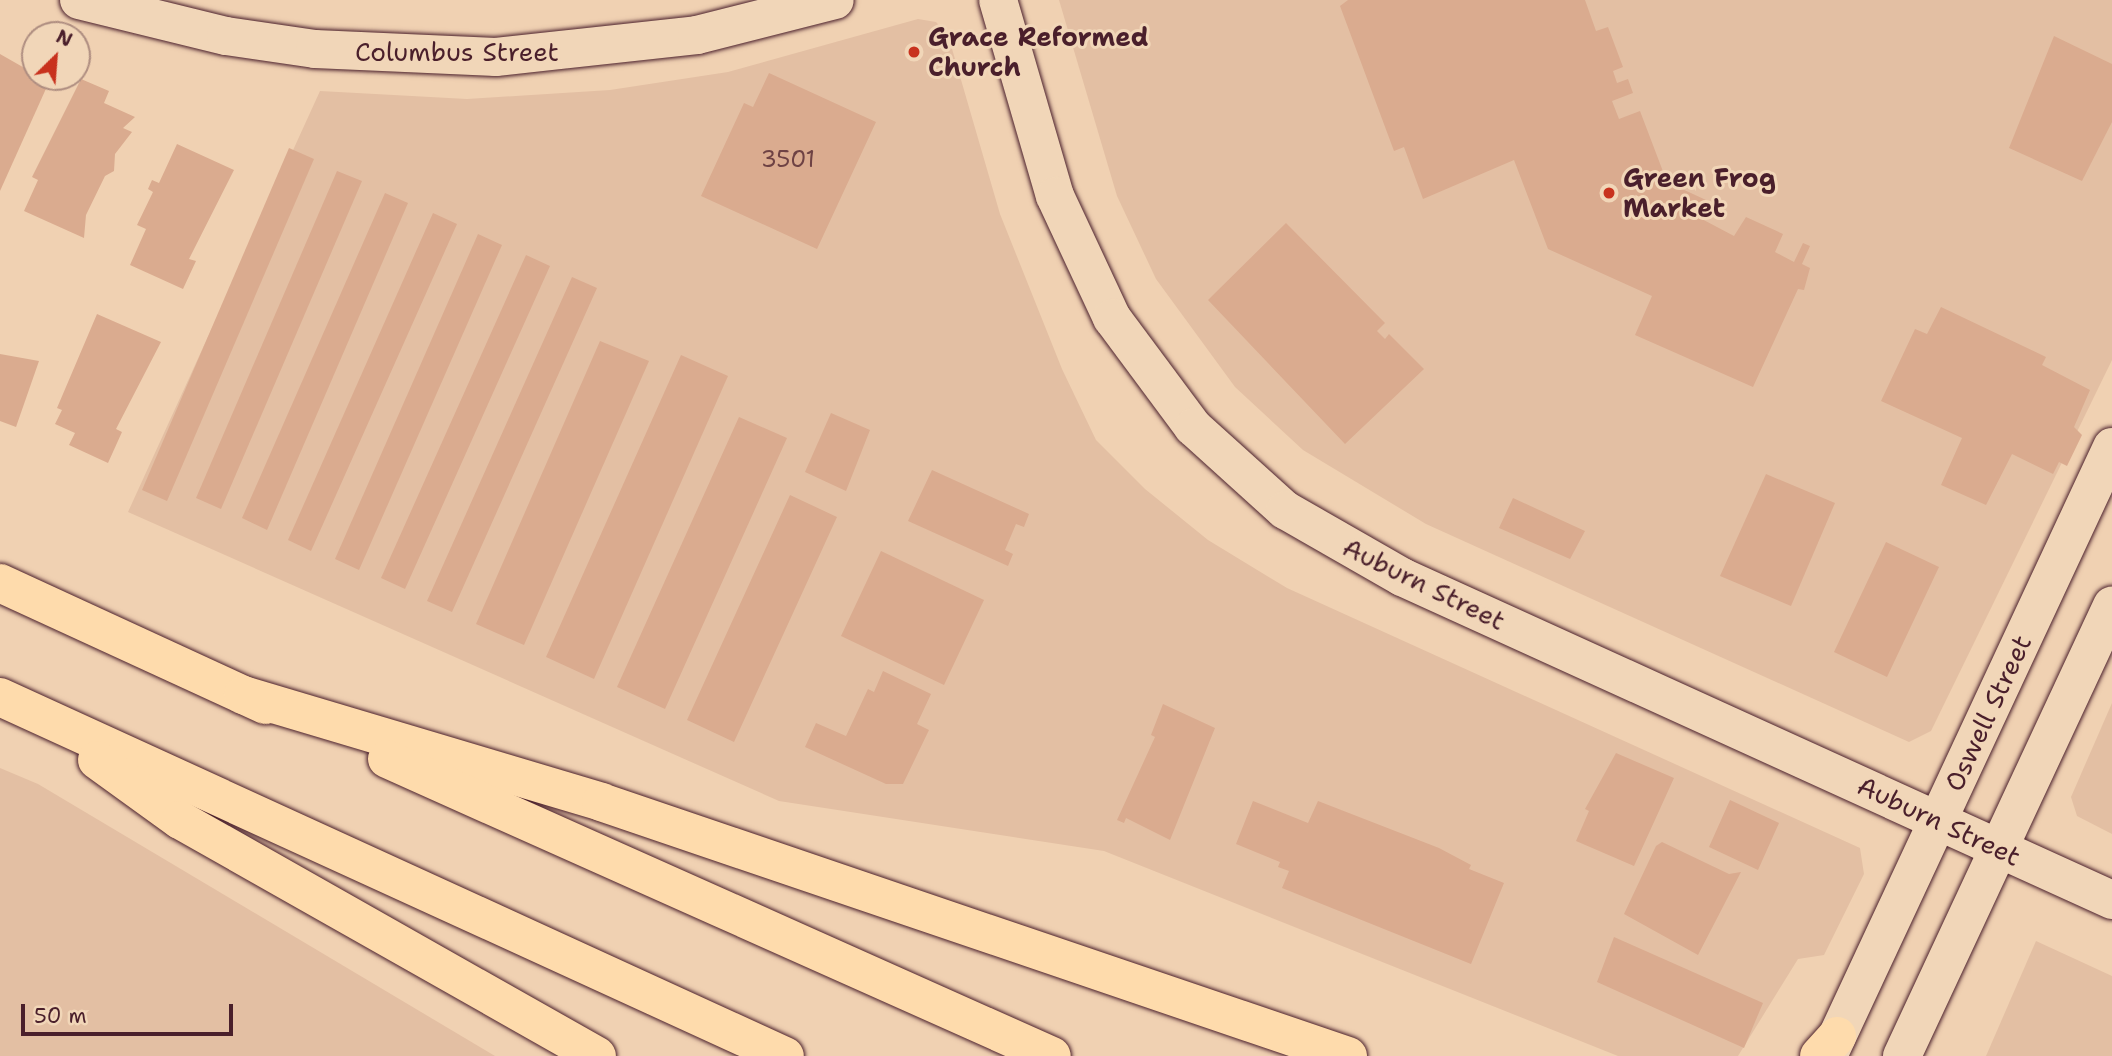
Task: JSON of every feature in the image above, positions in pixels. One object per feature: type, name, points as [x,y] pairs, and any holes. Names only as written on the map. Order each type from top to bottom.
[{"type":"highway","points":[[0,583],[243,695],[1052,1056]]},
{"type":"highway","points":[[243,695],[601,802],[1348,1056]]},
{"type":"highway","points":[[12,703],[180,820],[597,1056]]},
{"type":"highway","points":[[12,703],[785,1056]]},
{"type":"main road","name":"Columbus Street","points":[[79,0],[226,36],[315,50],[496,57],[697,35],[835,0]]},
{"type":"main road","name":"Auburn Street","points":[[998,0],[1055,196],[1080,258],[1149,375],[1241,474],[1342,547],[1402,578],[2112,900]]},
{"type":"main road","name":"Oswell Street","points":[[1828,1049],[2112,447]]},
{"type":"main road","points":[[1902,1056],[2112,605]]},
{"type":"shaded area","points":[[1059,0],[2112,0],[2112,360],[1931,731],[1909,742],[1426,524],[1303,450],[1235,387],[1156,279],[1117,196]]},
{"type":"shaded area","points":[[918,19],[936,22],[948,35],[1000,214],[1062,369],[1096,440],[1145,489],[1208,540],[1287,588],[1860,848],[1864,874],[1824,955],[1798,959],[1738,1056],[1618,1056],[1104,851],[779,801],[128,512],[320,91],[467,99],[610,90],[728,72]]},
{"type":"shaded area","points":[[2112,703],[2112,834],[2077,816],[2071,797]]},
{"type":"shaded area","points":[[0,768],[38,784],[495,1056],[0,1056]]},
{"type":"shaded area","points":[[2036,941],[2112,976],[2112,1056],[1986,1056]]},
{"type":"building","name":"Green Frog Market","points":[[1348,0],[1585,0],[1596,31],[1608,27],[1623,67],[1613,71],[1617,83],[1628,79],[1633,93],[1612,101],[1619,119],[1640,111],[1667,182],[1706,200],[1698,217],[1734,236],[1746,217],[1783,234],[1775,252],[1794,262],[1803,243],[1810,246],[1802,264],[1810,268],[1804,290],[1798,289],[1753,387],[1635,335],[1652,296],[1548,249],[1514,160],[1423,199],[1404,147],[1394,151],[1340,6]]},
{"type":"building","points":[[2054,36],[2112,64],[2112,122],[2082,181],[2009,148]]},
{"type":"building","points":[[0,54],[21,66],[21,91],[45,91],[0,191]]},
{"type":"building","points":[[769,73],[876,122],[817,249],[701,196],[744,103],[753,107]]},
{"type":"building","points":[[91,83],[109,91],[104,103],[135,117],[123,128],[132,132],[115,154],[114,171],[105,176],[86,215],[84,238],[24,211],[38,180],[32,177],[75,91],[91,91]]},
{"type":"building","points":[[177,144],[234,170],[189,259],[196,261],[183,289],[130,265],[146,229],[137,225],[153,192],[148,189],[152,180],[159,183]]},
{"type":"building","points":[[289,148],[314,159],[167,501],[142,490]]},
{"type":"building","points":[[337,171],[362,181],[221,509],[196,498]]},
{"type":"building","points":[[385,193],[408,203],[267,530],[242,518]]},
{"type":"building","points":[[433,213],[457,224],[311,551],[288,540]]},
{"type":"building","points":[[1286,223],[1385,323],[1377,331],[1385,339],[1389,334],[1424,369],[1345,444],[1208,300]]},
{"type":"building","points":[[478,234],[502,245],[359,570],[335,559]]},
{"type":"building","points":[[526,255],[550,266],[405,589],[381,578]]},
{"type":"building","points":[[572,277],[597,288],[452,612],[427,601]]},
{"type":"building","points":[[1941,307],[2046,357],[2042,365],[2090,390],[2074,427],[2082,435],[2067,466],[2059,462],[2053,474],[2012,454],[1986,505],[1941,485],[1962,438],[1881,401],[1915,329],[1927,334]]},
{"type":"building","points":[[97,314],[161,342],[116,429],[122,432],[108,463],[69,445],[75,433],[55,424],[62,410],[57,408]]},
{"type":"building","points":[[600,341],[649,361],[524,645],[476,624]]},
{"type":"building","points":[[0,354],[39,361],[16,427],[0,421]]},
{"type":"building","points":[[681,355],[728,376],[594,679],[546,657]]},
{"type":"building","points":[[831,413],[870,430],[846,491],[805,472]]},
{"type":"building","points":[[739,417],[787,438],[665,709],[617,687]]},
{"type":"building","points":[[932,470],[1029,514],[1024,527],[1016,524],[1005,550],[1013,554],[1008,566],[908,521]]},
{"type":"building","points":[[1766,474],[1835,503],[1791,606],[1720,576]]},
{"type":"building","points":[[790,495],[837,517],[734,742],[687,720]]},
{"type":"building","points":[[1513,498],[1585,531],[1570,559],[1499,528]]},
{"type":"building","points":[[1886,542],[1939,567],[1887,677],[1834,652]]},
{"type":"building","points":[[881,551],[984,600],[944,685],[841,636]]},
{"type":"building","points":[[883,671],[931,694],[917,724],[929,730],[903,784],[886,784],[805,747],[816,723],[846,736],[868,689],[874,692]]},
{"type":"building","points":[[1163,704],[1215,728],[1170,840],[1126,818],[1124,823],[1117,820],[1155,737],[1151,735]]},
{"type":"building","points":[[1616,753],[1674,778],[1634,866],[1576,841],[1589,811],[1585,809]]},
{"type":"building","points":[[1730,800],[1779,823],[1758,870],[1709,847]]},
{"type":"building","points":[[1253,801],[1308,823],[1318,801],[1439,848],[1471,865],[1469,869],[1504,883],[1471,964],[1282,888],[1289,871],[1278,867],[1280,862],[1236,844]]},
{"type":"building","points":[[1662,842],[1729,874],[1741,872],[1698,955],[1624,914],[1656,846]]},
{"type":"building","points":[[1614,937],[1763,1003],[1744,1048],[1597,982]]},
{"type":"place","name":"Grace Reformed Church","points":[[914,52]]},
{"type":"place","name":"Green Frog Market","points":[[1609,193]]}]
